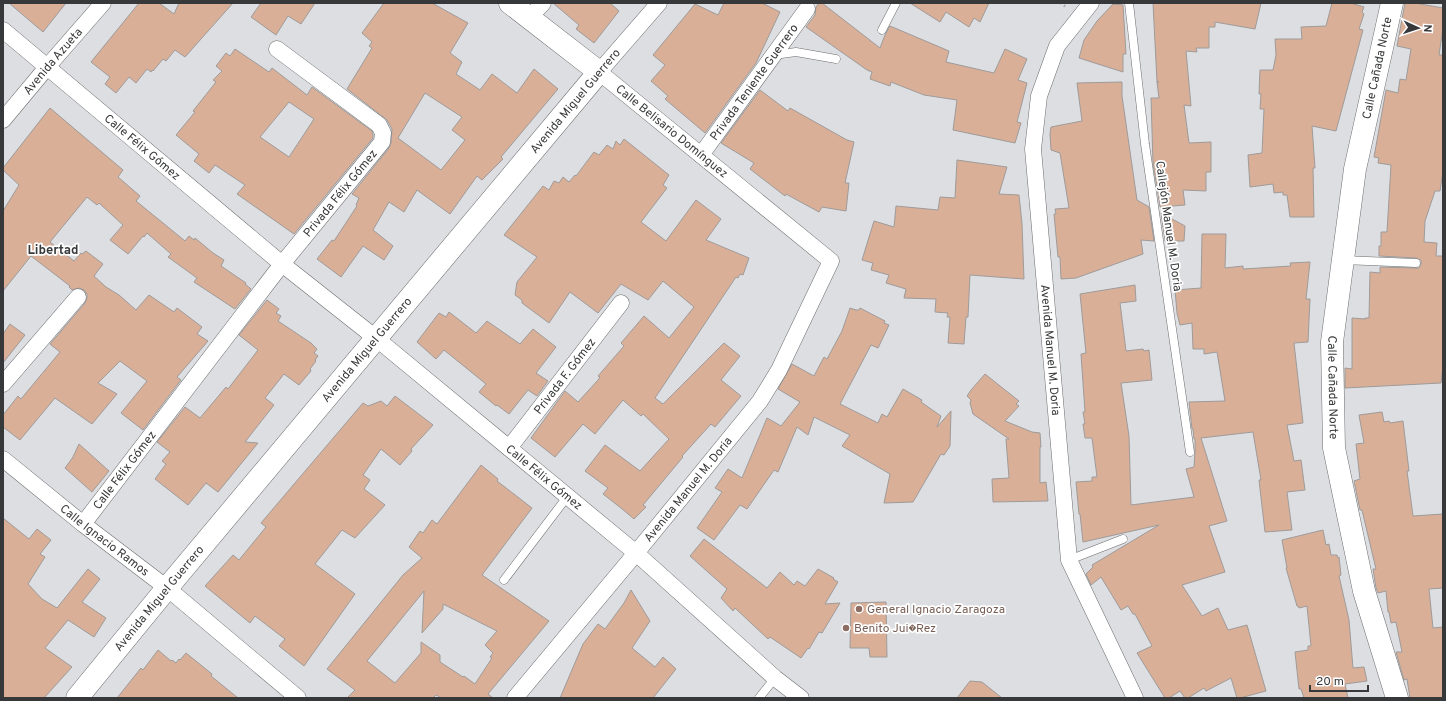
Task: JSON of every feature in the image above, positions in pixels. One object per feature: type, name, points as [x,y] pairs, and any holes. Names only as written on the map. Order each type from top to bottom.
[{"type":"street","name":"Avenida Azueta","points":[[3,120],[103,3]]},
{"type":"street","name":"Calle Belisario Domínguez","points":[[510,3],[536,11],[599,72],[832,261]]},
{"type":"street","name":"Avenida Miguel Guerrero","points":[[77,698],[167,588],[599,72],[659,3]]},
{"type":"street","name":"Avenida Manuel M. Doria","points":[[1091,3],[1057,46],[1039,96],[1033,149],[1069,560],[1135,698]]},
{"type":"street","name":"Calle Cañada Norte","points":[[1392,3],[1355,169],[1332,342],[1334,448],[1364,591],[1397,698]]},
{"type":"street","name":"Privada Teniente Guerrero","points":[[701,155],[807,9]]},
{"type":"street","name":"Calle Félix Gómez","points":[[3,30],[48,66],[282,264],[377,339],[636,553],[775,678],[801,698]]},
{"type":"street","name":"Privada Félix Gómez","points":[[277,49],[379,125],[383,133],[382,142],[282,264]]},
{"type":"street","name":"Avenida Manuel M. Doria","points":[[515,698],[760,401],[779,370],[832,261]]},
{"type":"street","name":"Calle Félix Gómez","points":[[83,524],[282,264]]},
{"type":"street","points":[[3,384],[78,297]]},
{"type":"street","name":"Privada F. Gómez","points":[[509,448],[621,303]]},
{"type":"street","name":"Calle Ignacio Ramos","points":[[3,459],[83,524],[167,588],[298,698]]},
{"type":"lane","points":[[882,30],[896,3]]},
{"type":"lane","name":"Callejón Manuel M. Doria","points":[[1129,3],[1145,144],[1190,452]]},
{"type":"lane","points":[[773,55],[796,52],[836,59]]},
{"type":"lane","points":[[1343,260],[1416,263]]},
{"type":"lane","points":[[504,580],[568,497]]},
{"type":"lane","points":[[1069,560],[1123,539]]},
{"type":"lane","points":[[759,698],[775,678]]},
{"type":"building","points":[[9,3],[66,3],[43,32]]},
{"type":"building","points":[[139,3],[159,3],[174,14],[179,3],[233,3],[185,57],[175,50],[166,61],[163,59],[153,71],[152,70],[151,72],[147,69],[136,83],[129,77],[116,93],[105,84],[110,77],[91,62]]},
{"type":"building","points":[[261,3],[315,3],[301,24],[288,16],[276,35],[251,17]]},
{"type":"building","points":[[384,3],[432,3],[468,23],[450,53],[462,62],[456,74],[480,90],[492,74],[517,93],[534,69],[558,89],[501,157],[503,159],[482,180],[477,176],[450,214],[417,190],[404,212],[389,202],[373,230],[393,246],[384,260],[363,246],[341,277],[317,259],[332,240],[334,241],[357,206],[356,205],[359,198],[352,194],[389,148],[391,143],[392,129],[387,120],[347,89],[372,48],[369,46],[372,42],[362,33]],"holes":[[[425,93],[462,117],[452,130],[465,140],[441,170],[398,138]]]},
{"type":"building","points":[[553,3],[610,3],[619,11],[594,43],[576,29],[579,25]]},
{"type":"building","points":[[724,3],[762,3],[780,12],[756,63],[705,133],[665,99],[668,96],[651,81],[665,65],[653,55],[695,4],[718,15]]},
{"type":"building","points":[[819,3],[822,3],[880,48],[890,26],[949,51],[946,62],[994,73],[1005,49],[1027,59],[1018,80],[1027,83],[1017,122],[1021,123],[1015,143],[953,130],[957,100],[924,95],[891,82],[890,86],[870,79],[872,72],[806,27],[815,15],[816,7]]},
{"type":"building","points":[[910,3],[989,3],[980,22],[974,18],[969,27],[946,12],[940,22]]},
{"type":"building","points":[[1153,3],[1261,3],[1255,29],[1215,22],[1215,27],[1209,27],[1209,48],[1196,48],[1197,52],[1186,51],[1191,106],[1184,105],[1189,143],[1211,142],[1211,172],[1206,172],[1206,191],[1183,190],[1185,205],[1160,207],[1153,163],[1151,98],[1159,98]]},
{"type":"building","points":[[1332,3],[1351,3],[1364,7],[1362,12],[1364,14],[1359,29],[1363,30],[1336,131],[1312,126],[1315,168],[1313,168],[1314,217],[1290,217],[1287,195],[1283,195],[1283,192],[1274,193],[1273,184],[1250,187],[1248,155],[1262,153],[1264,109],[1260,109],[1260,70],[1273,70],[1276,55],[1275,39],[1302,39],[1301,27],[1326,26]]},
{"type":"building","points":[[1405,3],[1415,3],[1443,8],[1443,28],[1439,55],[1443,55],[1443,171],[1440,191],[1435,191],[1425,221],[1424,242],[1437,243],[1436,256],[1443,256],[1443,366],[1441,383],[1345,388],[1345,368],[1352,369],[1352,318],[1369,318],[1370,272],[1380,273],[1380,267],[1419,268],[1421,264],[1421,260],[1416,258],[1379,256],[1381,232],[1387,232],[1391,165],[1378,163],[1379,158],[1374,157],[1386,90],[1398,93],[1400,79],[1406,80],[1411,49],[1397,46]]},
{"type":"building","points":[[1113,4],[1123,5],[1126,54],[1123,54],[1123,72],[1079,58],[1084,40],[1097,21]]},
{"type":"building","points":[[235,49],[269,72],[272,68],[307,95],[312,87],[372,131],[373,138],[294,234],[237,194],[245,185],[215,165],[209,173],[194,161],[199,154],[176,135],[195,112],[193,111],[216,82],[213,80],[222,71],[216,66],[226,53],[230,56]],"holes":[[[289,102],[314,119],[289,157],[260,137]]]},
{"type":"building","points":[[1122,82],[1122,96],[1137,200],[1149,207],[1154,241],[1141,240],[1143,254],[1076,278],[1061,279],[1060,257],[1058,257],[1054,214],[1056,214],[1055,209],[1069,208],[1060,153],[1051,150],[1051,127],[1082,121],[1077,83]]},
{"type":"building","points":[[760,90],[788,111],[790,108],[847,140],[854,142],[845,183],[849,183],[846,211],[822,207],[819,212],[786,194],[785,196],[750,169],[754,163],[721,143]]},
{"type":"building","points":[[50,108],[123,170],[118,177],[140,196],[136,201],[185,241],[189,236],[194,240],[195,238],[224,260],[221,266],[246,283],[245,284],[251,289],[235,309],[194,282],[197,278],[168,257],[171,254],[147,233],[128,254],[110,240],[123,225],[99,203],[97,205],[87,197],[50,242],[74,261],[81,253],[82,254],[86,251],[103,264],[94,276],[136,310],[149,295],[174,312],[177,308],[202,327],[197,334],[208,341],[177,377],[181,380],[143,430],[121,413],[147,381],[120,361],[98,383],[117,394],[92,424],[55,398],[20,440],[3,427],[3,415],[18,396],[21,399],[60,352],[50,344],[85,303],[87,298],[87,294],[84,290],[79,288],[72,290],[69,287],[70,286],[31,256],[3,291],[3,211],[19,185],[3,170],[3,168]]},
{"type":"building","points":[[624,139],[669,175],[663,185],[667,188],[641,222],[666,241],[696,200],[721,219],[706,240],[749,258],[743,275],[740,274],[738,278],[736,277],[655,398],[663,404],[724,343],[740,356],[721,380],[741,396],[715,427],[711,424],[682,456],[683,457],[643,505],[646,507],[634,519],[603,494],[608,488],[585,471],[605,445],[640,471],[669,439],[643,414],[641,416],[623,400],[595,434],[583,424],[555,457],[531,438],[565,391],[578,402],[598,380],[600,377],[598,376],[624,346],[621,343],[644,316],[669,338],[694,307],[663,281],[648,300],[621,284],[598,313],[570,292],[549,323],[522,303],[522,300],[515,295],[517,282],[537,257],[504,235],[543,186],[549,190],[554,181],[559,183],[563,177],[569,182],[575,175],[576,176],[594,152],[599,155],[607,145],[613,149],[616,141],[620,145]]},
{"type":"building","points":[[957,160],[1007,167],[999,194],[1019,195],[1022,224],[1024,279],[970,275],[968,317],[966,317],[964,344],[948,343],[950,317],[947,317],[948,313],[935,312],[936,299],[904,298],[906,289],[886,283],[889,275],[871,270],[873,263],[862,260],[874,221],[894,227],[896,206],[938,210],[940,197],[955,198]]},
{"type":"building","points":[[1161,213],[1185,226],[1184,241],[1165,241]]},
{"type":"building","points":[[1202,234],[1226,234],[1225,268],[1243,266],[1243,269],[1291,266],[1290,263],[1310,262],[1306,299],[1310,299],[1308,342],[1294,343],[1303,423],[1287,425],[1294,461],[1301,460],[1305,490],[1287,492],[1292,530],[1265,532],[1259,480],[1261,480],[1253,432],[1201,438],[1227,521],[1209,526],[1225,572],[1182,585],[1202,616],[1218,608],[1228,630],[1247,625],[1266,691],[1240,698],[1237,698],[1231,678],[1206,691],[1204,688],[1188,698],[1185,698],[1180,691],[1169,698],[1165,698],[1137,653],[1152,646],[1135,614],[1133,614],[1128,606],[1121,610],[1101,577],[1091,585],[1086,574],[1093,567],[1092,565],[1159,525],[1083,542],[1076,482],[1092,481],[1092,477],[1097,477],[1092,438],[1085,438],[1083,424],[1085,424],[1083,412],[1085,412],[1081,354],[1086,353],[1080,294],[1135,285],[1136,301],[1120,303],[1126,351],[1143,349],[1144,351],[1149,350],[1152,380],[1121,383],[1129,436],[1131,505],[1194,497],[1186,469],[1194,467],[1195,452],[1195,439],[1192,429],[1189,402],[1225,401],[1217,352],[1204,354],[1204,349],[1193,349],[1192,323],[1180,325],[1177,313],[1175,290],[1201,288]]},
{"type":"building","points":[[267,300],[279,309],[276,313],[281,316],[278,321],[311,343],[317,349],[314,353],[318,356],[310,369],[311,371],[299,385],[284,374],[265,398],[274,405],[245,442],[258,443],[218,492],[206,483],[188,505],[155,479],[166,464],[162,461],[170,452],[157,442],[185,407],[200,418],[226,387],[228,389],[258,350],[239,335]]},
{"type":"building","points":[[850,308],[859,310],[860,308],[885,321],[884,323],[889,325],[878,348],[871,345],[840,404],[878,423],[882,414],[887,417],[903,389],[922,400],[921,402],[941,416],[937,427],[951,411],[950,446],[944,455],[941,454],[913,502],[884,503],[890,474],[842,446],[850,435],[814,417],[808,435],[797,427],[778,472],[774,470],[747,509],[740,505],[714,540],[697,528],[722,492],[715,488],[728,469],[742,478],[767,418],[781,426],[800,402],[778,389],[792,364],[814,376],[824,357],[827,359],[842,331]]},
{"type":"building","points":[[449,312],[476,333],[487,321],[520,344],[533,329],[556,347],[536,373],[548,381],[537,396],[528,390],[509,414],[497,405],[496,406],[479,392],[486,384],[444,350],[436,359],[417,342],[439,313],[446,317]]},
{"type":"building","points":[[10,324],[25,335],[3,363],[3,334]]},
{"type":"building","points":[[985,374],[1019,401],[1016,404],[1019,406],[1005,421],[1032,432],[1040,433],[1040,483],[1046,482],[1048,501],[993,502],[992,479],[1009,478],[1006,439],[1009,439],[973,414],[970,403],[971,400],[967,396]]},
{"type":"building","points":[[395,396],[433,425],[411,449],[412,451],[400,465],[381,449],[363,475],[370,480],[364,489],[385,505],[355,538],[342,530],[315,564],[355,594],[304,666],[279,646],[285,639],[255,616],[250,623],[205,586],[233,555],[239,560],[266,527],[261,523],[363,403],[368,406],[381,401],[387,406]]},
{"type":"building","points":[[1382,412],[1384,422],[1389,421],[1390,423],[1403,421],[1409,471],[1407,471],[1413,516],[1443,514],[1443,588],[1429,589],[1433,628],[1443,627],[1443,698],[1410,698],[1407,679],[1404,680],[1396,652],[1402,652],[1396,622],[1391,623],[1388,612],[1386,591],[1378,593],[1376,588],[1373,569],[1376,569],[1362,510],[1360,510],[1354,481],[1360,479],[1356,444],[1364,443],[1359,415]]},
{"type":"building","points":[[79,444],[109,471],[92,492],[65,468],[73,457]]},
{"type":"building","points":[[481,465],[498,479],[497,481],[532,508],[482,575],[549,621],[488,694],[493,698],[442,698],[436,695],[433,698],[347,698],[355,690],[327,669],[403,575],[422,558],[409,547],[420,531],[423,533],[432,520],[437,524]],"holes":[[[424,591],[422,633],[443,609],[443,604],[497,631],[485,645],[493,653],[490,657],[492,658],[475,684],[440,662],[440,655],[421,642],[421,653],[395,683],[367,661]]]},
{"type":"building","points":[[3,518],[29,539],[37,529],[51,540],[40,554],[45,557],[28,584],[42,599],[57,608],[88,569],[100,579],[82,602],[106,618],[94,637],[68,620],[45,648],[72,667],[44,698],[3,698]]},
{"type":"building","points":[[1323,530],[1326,545],[1329,544],[1331,555],[1337,555],[1338,558],[1339,557],[1341,575],[1339,576],[1349,620],[1353,668],[1364,667],[1367,681],[1345,684],[1348,698],[1304,698],[1301,689],[1299,689],[1295,652],[1308,650],[1308,646],[1311,646],[1307,606],[1299,608],[1297,606],[1286,568],[1282,540]]},
{"type":"building","points":[[704,539],[767,588],[780,572],[794,585],[797,581],[805,586],[818,569],[838,582],[825,604],[840,603],[822,633],[819,632],[809,649],[808,648],[801,658],[770,637],[768,639],[735,608],[733,611],[721,598],[727,589],[690,556]]},
{"type":"building","points":[[631,590],[650,621],[632,648],[655,667],[663,657],[676,669],[653,698],[560,698],[583,644],[598,624],[605,629],[624,603]]},
{"type":"building","points":[[886,602],[887,657],[870,657],[869,648],[850,648],[851,603]]},
{"type":"building","points":[[158,650],[171,661],[172,660],[176,663],[186,653],[238,698],[117,698],[141,668],[143,670]]},
{"type":"building","points":[[970,681],[982,682],[1002,698],[957,698]]},
{"type":"place","name":"General Ignacio Zaragoza","points":[[859,609]]},
{"type":"place","name":"Benito Jui�Rez","points":[[846,628]]},
{"type":"district","name":"Libertad","points":[[53,249]]}]
